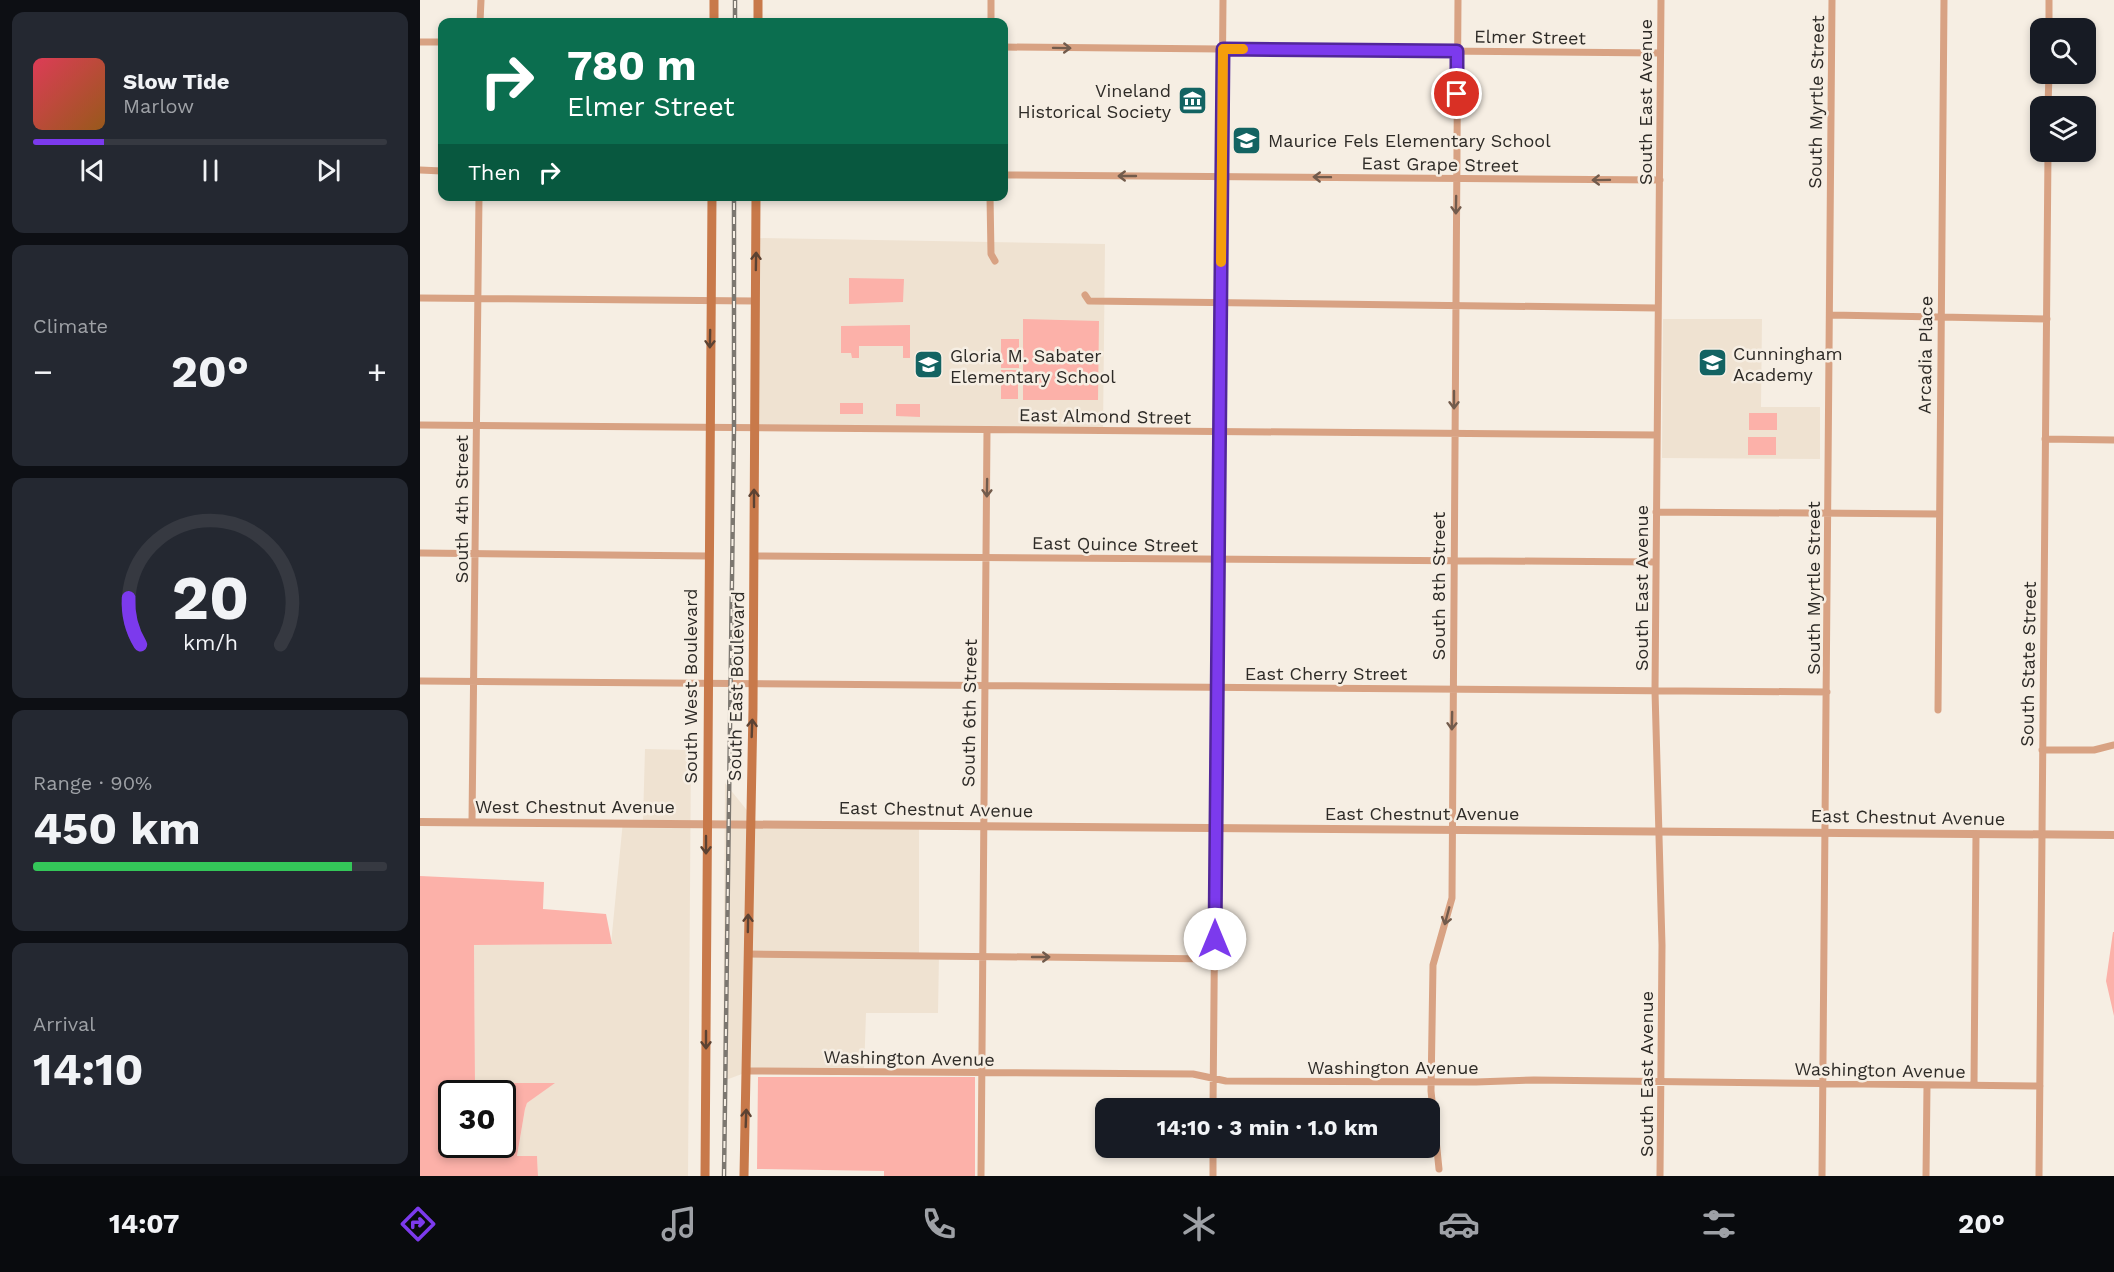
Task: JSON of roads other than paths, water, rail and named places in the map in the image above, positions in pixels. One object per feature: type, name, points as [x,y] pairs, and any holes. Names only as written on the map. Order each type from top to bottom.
[{"type":"main road","points":[[714,0],[714,18]]},
{"type":"main road","points":[[758,0],[758,18]]},
{"type":"main road","name":"South West Boulevard","points":[[705,1176],[712,201]]},
{"type":"main road","name":"South East Boulevard","points":[[744,1176],[753,683],[756,201]]},
{"type":"street","points":[[480,18],[481,0]]},
{"type":"street","points":[[991,0],[991,18]]},
{"type":"street","points":[[1213,1098],[1223,0]]},
{"type":"street","name":"South 8th Street","points":[[1439,1169],[1431,1082],[1434,955],[1447,920],[1452,897],[1458,0]]},
{"type":"street","name":"South East Avenue","points":[[1660,1176],[1662,1081],[1660,832],[1655,691],[1661,0]]},
{"type":"street","name":"South Myrtle Street","points":[[1822,1176],[1832,0]]},
{"type":"street","name":"Arcadia Place","points":[[1938,711],[1944,0]]},
{"type":"street","points":[[2049,0],[2049,18]]},
{"type":"street","points":[[420,42],[438,42]]},
{"type":"street","name":"Elmer Street","points":[[1008,47],[1660,53]]},
{"type":"street","name":"South State Street","points":[[2039,1176],[2048,162]]},
{"type":"street","points":[[420,170],[438,171]]},
{"type":"street","name":"East Grape Street","points":[[1008,175],[1660,180]]},
{"type":"street","name":"South 4th Street","points":[[472,822],[479,201]]},
{"type":"street","points":[[990,201],[991,254],[995,261]]},
{"type":"street","points":[[1085,295],[1089,301],[1221,304],[1658,308]]},
{"type":"street","points":[[420,298],[755,301]]},
{"type":"street","points":[[1830,315],[2047,319]]},
{"type":"street","name":"East Almond Street","points":[[420,425],[1657,435]]},
{"type":"street","name":"South 6th Street","points":[[981,1176],[982,826],[987,430]]},
{"type":"street","points":[[2045,440],[2114,440]]},
{"type":"street","points":[[1656,512],[1939,514]]},
{"type":"street","points":[[420,553],[708,555]]},
{"type":"street","name":"East Quince Street","points":[[754,556],[1656,562]]},
{"type":"street","name":"East Cherry Street","points":[[420,681],[1827,692]]},
{"type":"street","points":[[2042,750],[2086,751],[2114,745]]},
{"type":"street","name":"West Chestnut Avenue","points":[[420,822],[729,824]]},
{"type":"street","name":"East Chestnut Avenue","points":[[729,824],[2114,835]]},
{"type":"street","points":[[1974,1086],[1976,834]]},
{"type":"street","points":[[748,954],[1215,958]]},
{"type":"street","name":"Washington Avenue","points":[[747,1071],[1193,1074],[1226,1081],[1662,1081],[2040,1086]]},
{"type":"street","points":[[1926,1176],[1927,1085]]},
{"type":"street","points":[[1212,1176],[1213,1158]]},
{"type":"railway","points":[[735,0],[735,18]]},
{"type":"railway","points":[[724,1176],[734,428],[734,201]]},
{"type":"place","name":"Vineland Historical Society","points":[[1192,100]]},
{"type":"place","name":"Maurice Fels Elementary School","points":[[1247,140]]},
{"type":"place","name":"Cunningham Academy","points":[[1712,363]]},
{"type":"place","name":"Gloria M. Sabater Elementary School","points":[[929,365]]}]
